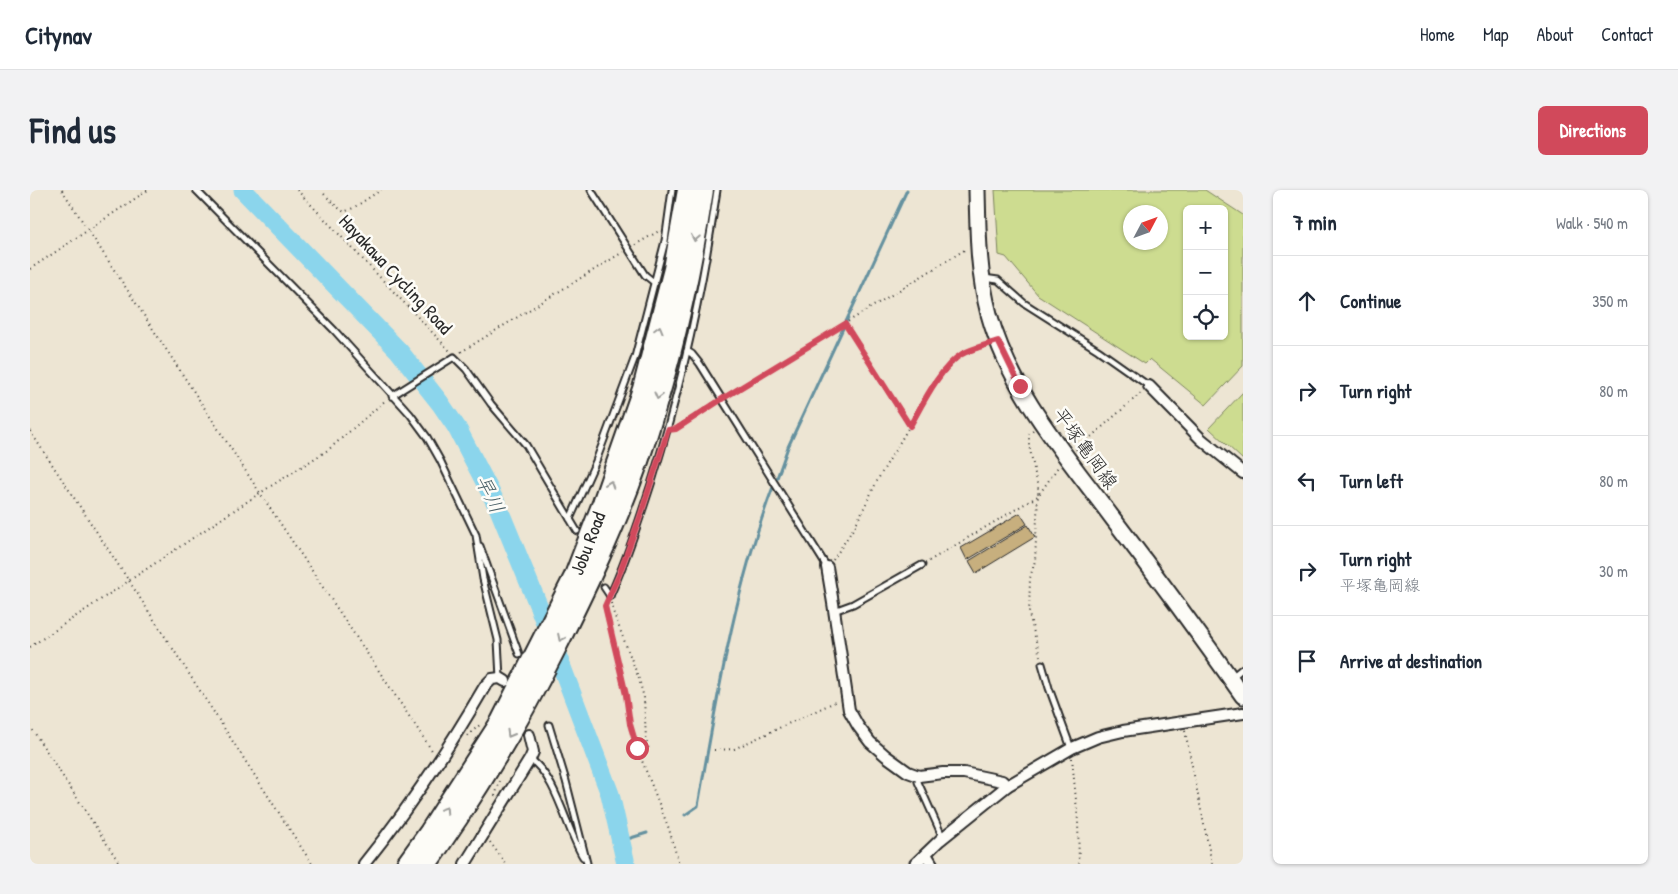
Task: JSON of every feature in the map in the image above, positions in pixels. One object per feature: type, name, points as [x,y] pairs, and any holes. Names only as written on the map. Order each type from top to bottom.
[{"type":"highway","name":"Jobu Road","points":[[427,863],[486,775],[578,586],[614,524],[638,462],[656,407],[684,294],[685,191]]},
{"type":"highway","name":"Jobu Road","points":[[407,864],[530,683]]},
{"type":"highway","points":[[397,864],[430,832]]},
{"type":"main road","name":"平塚亀岡線","points":[[977,190],[978,248],[981,278],[989,314],[998,341],[1020,386],[1066,456],[1243,696]]},
{"type":"street","points":[[1149,386],[1201,439],[1243,473]]},
{"type":"street","points":[[826,567],[849,710],[870,742],[908,772],[919,776],[964,773],[1002,780],[1007,786]]},
{"type":"street","points":[[364,864],[440,761],[485,686],[492,679],[503,680]]},
{"type":"street","points":[[915,864],[943,838],[1007,786],[1072,748],[1123,730],[1243,713]]},
{"type":"street","points":[[465,864],[534,752],[529,734]]},
{"type":"street","points":[[926,854],[932,864]]},
{"type":"lane","points":[[196,190],[334,330],[410,414],[427,436],[476,535],[519,654]]},
{"type":"lane","points":[[591,190],[645,275],[655,283]]},
{"type":"lane","points":[[610,596],[644,506],[668,430],[707,259],[717,190]]},
{"type":"lane","points":[[570,519],[596,461],[635,356],[655,283],[666,230],[685,191]]},
{"type":"lane","points":[[981,278],[998,280],[1024,304],[1098,350],[1149,386]]},
{"type":"lane","points":[[687,351],[696,358],[826,567]]},
{"type":"lane","points":[[393,395],[453,357],[466,369],[491,404],[526,445],[577,531]]},
{"type":"lane","points":[[476,535],[483,579],[498,640],[503,680]]},
{"type":"lane","points":[[834,611],[853,604],[922,565]]},
{"type":"lane","points":[[604,587],[610,596]]},
{"type":"lane","points":[[1042,664],[1072,748]]},
{"type":"lane","points":[[1231,678],[1243,668]]},
{"type":"lane","points":[[549,725],[566,781],[587,863]]},
{"type":"lane","points":[[530,759],[546,775],[568,826],[587,863]]},
{"type":"lane","points":[[919,776],[918,782],[943,838]]},
{"type":"path","points":[[62,190],[422,738],[440,761]]},
{"type":"path","points":[[30,269],[148,190]]},
{"type":"path","name":"Hayakawa Cycling Road","points":[[296,190],[453,357]]},
{"type":"path","points":[[324,194],[344,212],[381,190]]},
{"type":"path","points":[[453,357],[659,230],[666,230]]},
{"type":"path","points":[[668,430],[676,429],[962,250],[978,248]]},
{"type":"path","points":[[845,324],[910,426]]},
{"type":"path","points":[[826,567],[856,526],[878,479],[938,378],[961,355],[998,341]]},
{"type":"path","points":[[922,565],[1038,496],[1066,456],[1077,450],[1149,386]]},
{"type":"path","points":[[30,647],[260,493],[328,450],[393,395]]},
{"type":"path","points":[[1042,422],[1030,434],[1029,445],[1038,488],[1035,561],[1030,578],[1029,614],[1042,664]]},
{"type":"path","points":[[30,431],[312,864]]},
{"type":"path","points":[[610,596],[614,614],[639,678],[644,698],[646,739],[649,750]]},
{"type":"path","points":[[610,596],[605,606],[626,695],[630,724],[637,748],[669,829],[679,864]]},
{"type":"path","points":[[714,750],[734,749],[846,698]]},
{"type":"path","points":[[1183,721],[1212,864]]},
{"type":"path","points":[[30,726],[120,864]]},
{"type":"path","points":[[1072,748],[1078,821],[1078,864]]},
{"type":"path","points":[[484,835],[506,864]]},
{"type":"green space","points":[[995,190],[1205,190],[1228,205],[1183,205],[1183,340],[1228,340],[1228,205],[1243,215],[1243,366],[1206,405],[1150,359],[1145,364],[1038,295],[1006,257],[999,255]]},
{"type":"green space","points":[[1243,392],[1243,460],[1209,428]]},
{"type":"building","points":[[1020,513],[1027,524],[967,560],[961,548]]},
{"type":"building","points":[[1028,525],[1035,537],[976,573],[969,561]]},
{"type":"waterway","name":"早川","points":[[243,190],[399,351],[457,428],[498,507],[539,607],[610,794],[626,864]]},
{"type":"waterway","points":[[777,478],[788,447],[907,190]]},
{"type":"waterway","points":[[685,815],[698,806],[737,605],[759,526],[773,487]]},
{"type":"waterway","points":[[621,841],[647,833]]},
{"type":"route","points":[[637,748],[630,724],[626,695],[605,606],[619,575],[640,517],[668,430],[676,429],[845,324],[910,426],[938,378],[961,355],[975,349],[998,341],[1020,386]]}]
